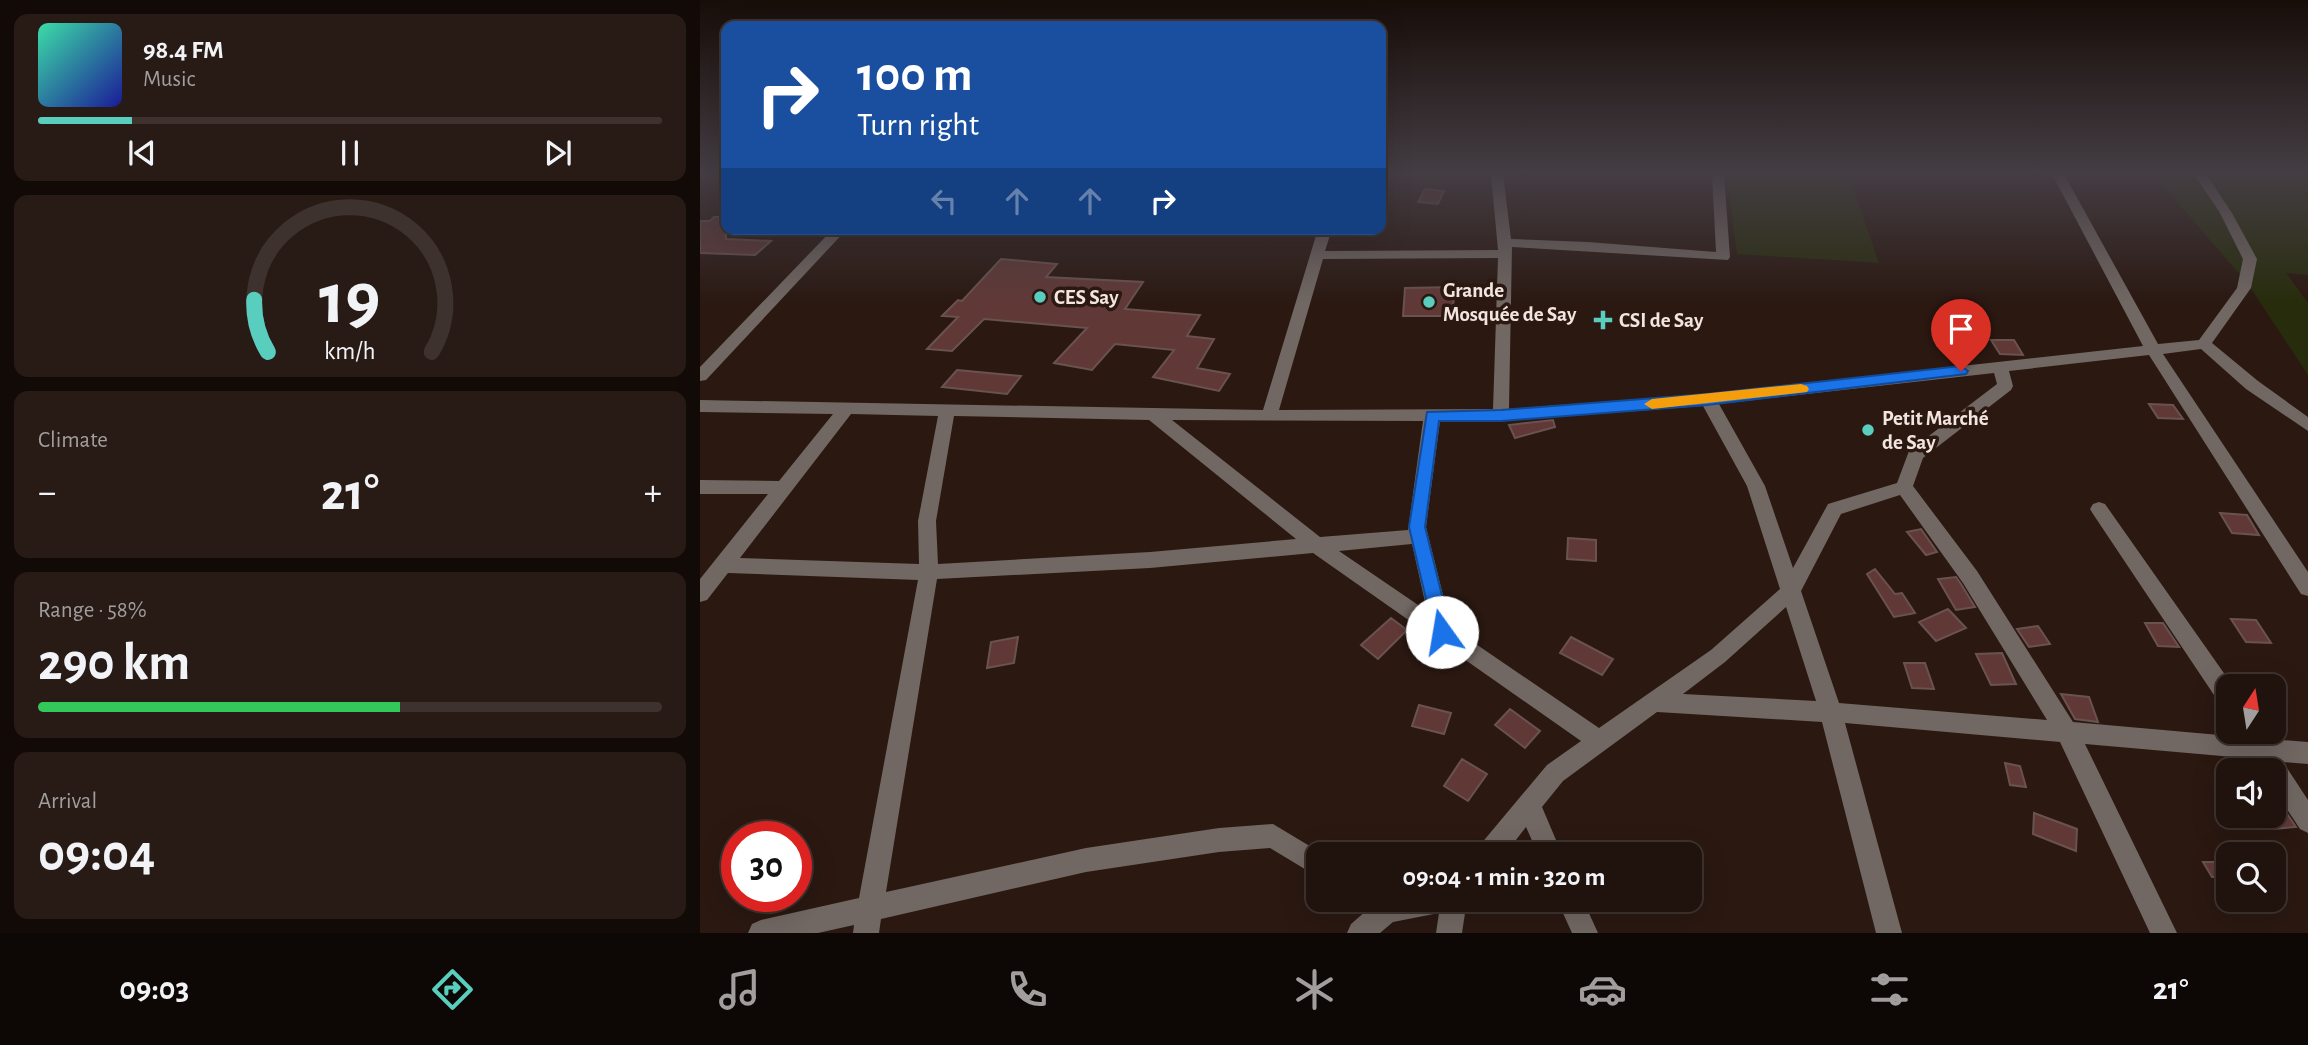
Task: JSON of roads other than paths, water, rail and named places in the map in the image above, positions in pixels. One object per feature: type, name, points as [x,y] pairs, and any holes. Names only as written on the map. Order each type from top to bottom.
[{"type":"street","points":[[1501,415],[1505,249],[1502,218]]},
{"type":"street","points":[[1317,255],[1588,246],[1723,257],[1721,218]]},
{"type":"street","points":[[2082,218],[2153,350],[2308,587]]},
{"type":"street","points":[[2204,344],[2244,288],[2250,259],[2228,218]]},
{"type":"street","points":[[700,376],[835,235]]},
{"type":"street","points":[[1269,416],[1323,235]]},
{"type":"street","points":[[700,406],[1269,416],[1501,415],[1707,400],[2204,344],[2252,385],[2308,425]]},
{"type":"street","points":[[1904,487],[1914,455],[2005,386],[2000,366]]},
{"type":"street","points":[[1707,400],[1756,486],[1831,712],[1889,933]]},
{"type":"street","points":[[700,594],[847,408]]},
{"type":"street","points":[[869,921],[929,572],[928,521],[947,410]]},
{"type":"street","points":[[1153,414],[1315,544],[1599,741]]},
{"type":"street","points":[[1432,415],[1417,527],[1442,632]]},
{"type":"street","points":[[700,487],[785,488]]},
{"type":"street","points":[[1499,842],[1555,773],[1718,656],[1790,592],[1834,509],[1904,487]]},
{"type":"street","points":[[1904,487],[1970,577],[2067,732],[2164,933]]},
{"type":"street","points":[[2099,509],[2216,680]]},
{"type":"street","points":[[723,565],[929,572],[1150,560],[1419,536]]},
{"type":"street","points":[[1655,702],[1831,712],[2067,732],[2216,739]]},
{"type":"street","points":[[2259,744],[2308,821]]},
{"type":"street","points":[[2270,744],[2308,753]]},
{"type":"street","points":[[1529,805],[1545,842]]},
{"type":"street","points":[[761,933],[869,921],[1086,860],[1219,840],[1273,836],[1306,857]]},
{"type":"street","points":[[1360,933],[1374,912]]},
{"type":"street","points":[[1449,933],[1452,912]]},
{"type":"street","points":[[1575,912],[1585,933]]},
{"type":"place","name":"CES Say","points":[[1040,297]]},
{"type":"place","name":"Grande Mosquée de Say","points":[[1429,302]]},
{"type":"place","name":"CSI de Say","points":[[1603,320]]},
{"type":"place","name":"Petit Marché de Say","points":[[1868,430]]}]
